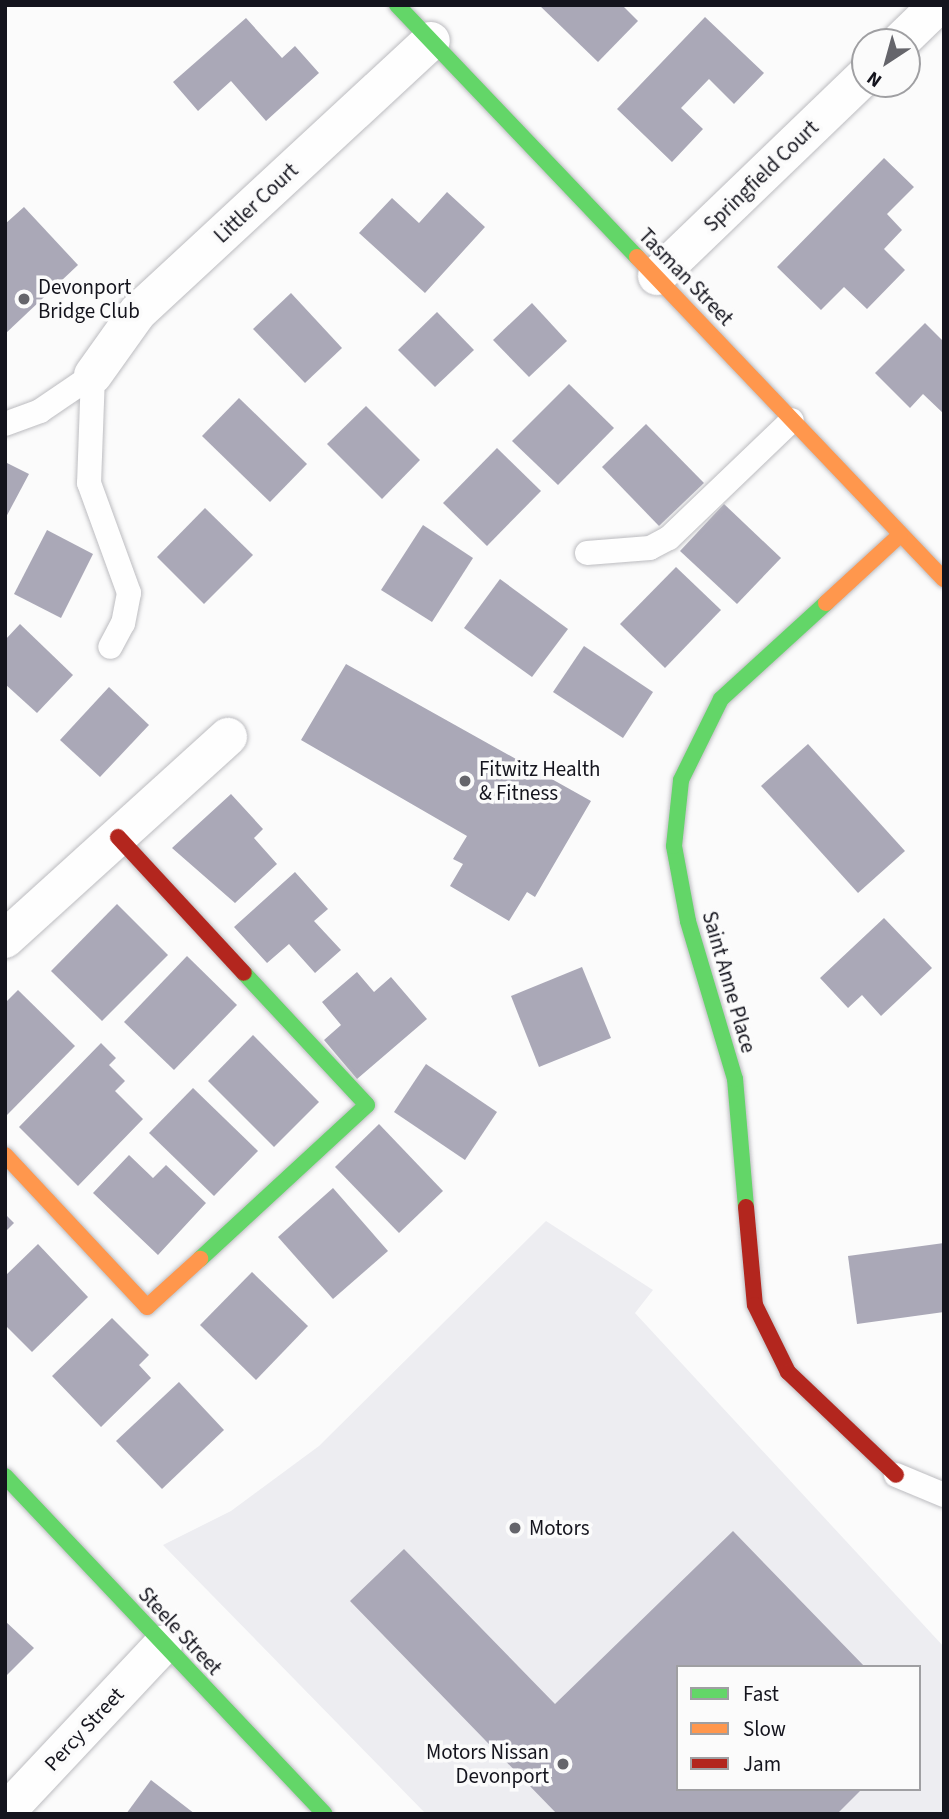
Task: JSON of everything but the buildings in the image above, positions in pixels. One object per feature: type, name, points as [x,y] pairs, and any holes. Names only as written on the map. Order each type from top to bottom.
[{"type":"street","name":"Tasman Street","points":[[397,5],[944,579]]},
{"type":"street","points":[[914,28],[938,5]]},
{"type":"street","name":"Littler Court","points":[[93,375],[138,312],[431,41]]},
{"type":"street","name":"Springfield Court","points":[[657,276],[851,89]]},
{"type":"street","name":"Saint Anne Place","points":[[896,1475],[788,1372],[755,1305],[734,1079],[674,846],[681,780],[721,699],[900,534]]},
{"type":"street","points":[[5,939],[228,737]]},
{"type":"street","points":[[5,1155],[147,1307],[367,1105],[118,836]]},
{"type":"street","name":"Steele Street","points":[[5,1476],[325,1814]]},
{"type":"street","name":"Percy Street","points":[[5,1813],[163,1645]]},
{"type":"lane","points":[[5,424],[40,411],[93,375]]},
{"type":"lane","points":[[93,375],[89,483],[129,593],[123,623],[110,647]]},
{"type":"lane","points":[[587,553],[650,548],[669,538],[792,420]]},
{"type":"lane","points":[[896,1475],[944,1495]]},
{"type":"shaded area","name":"Motors","points":[[546,1221],[653,1290],[635,1313],[944,1647],[944,1814],[426,1814],[163,1545],[231,1511],[319,1446]]},
{"type":"traffic: fast","points":[[397,5],[637,257]]},
{"type":"traffic: fast","points":[[746,1207],[735,1079],[688,921],[674,846],[681,780],[721,699],[826,603]]},
{"type":"traffic: fast","points":[[200,1259],[367,1105],[244,973]]},
{"type":"traffic: fast","points":[[5,1476],[325,1814]]},
{"type":"traffic: slow","points":[[637,257],[944,579]]},
{"type":"traffic: slow","points":[[826,603],[900,535]]},
{"type":"traffic: slow","points":[[5,1155],[147,1307],[200,1259]]},
{"type":"traffic: jam","points":[[118,837],[244,973]]},
{"type":"traffic: jam","points":[[746,1207],[755,1305],[788,1372],[896,1475]]},
{"type":"place","name":"Devonport Bridge Club","points":[[24,299]]},
{"type":"place","name":"Fitwitz Health & Fitness","points":[[465,781]]},
{"type":"place","name":"Motors","points":[[515,1528]]},
{"type":"place","name":"Motors Nissan Devonport","points":[[563,1764]]}]
